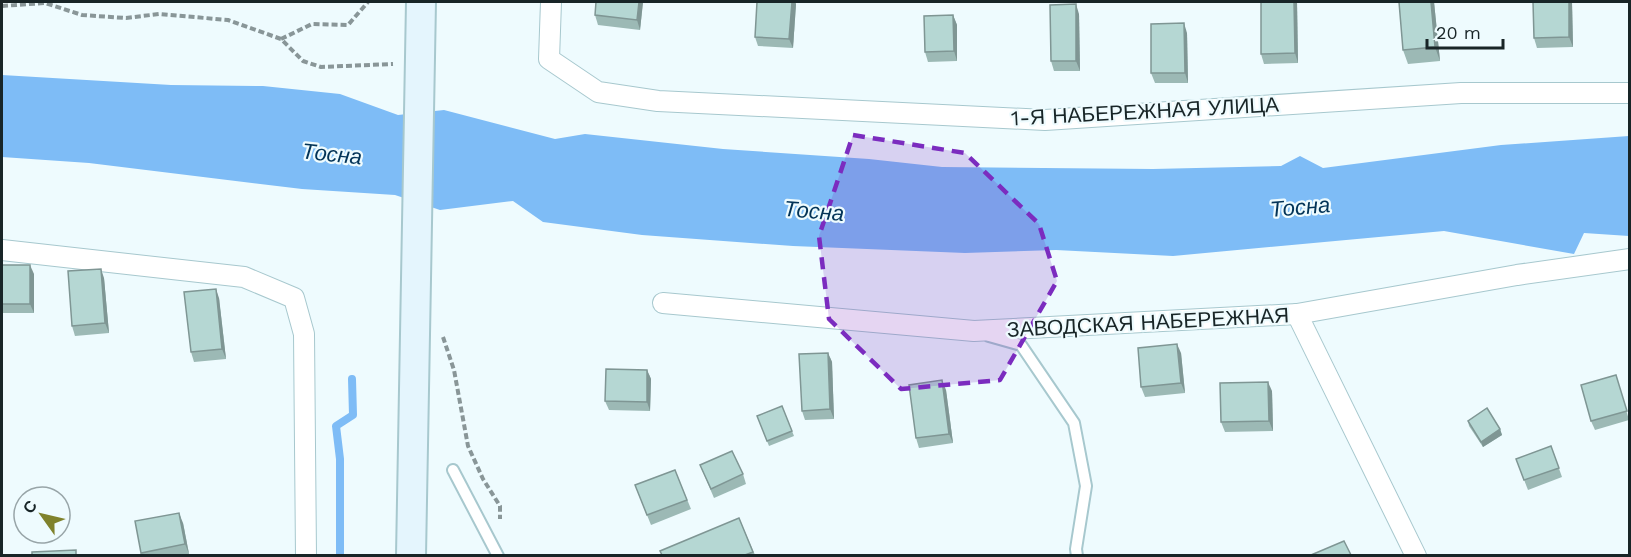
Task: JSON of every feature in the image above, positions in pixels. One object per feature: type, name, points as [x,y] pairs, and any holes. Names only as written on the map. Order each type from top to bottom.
[{"type":"main road","points":[[411,555],[421,2]]},
{"type":"street","name":"1-Я НАБЕРЕЖНАЯ УЛИЦА","points":[[551,2],[549,59],[598,92],[658,101],[1045,120],[1461,93],[1629,93]]},
{"type":"street","points":[[2,250],[244,277],[294,298],[304,334],[306,555]]},
{"type":"street","name":"ЗАВОДСКАЯ НАБЕРЕЖНАЯ","points":[[663,303],[975,331],[1298,314],[1517,274],[1629,259]]},
{"type":"street","points":[[1298,314],[1416,555]]},
{"type":"lane","points":[[975,331],[1021,345],[1074,423],[1086,486],[1077,555]]},
{"type":"lane","points":[[453,470],[498,555]]},
{"type":"path","points":[[281,39],[312,24],[348,26],[368,2]]},
{"type":"path","points":[[2,6],[45,3],[82,15],[126,18],[159,14],[228,20],[281,39],[303,61],[321,67],[394,64]]},
{"type":"path","points":[[440,327],[454,370],[468,446],[483,479],[500,506],[500,526]]},
{"type":"highlighted area","points":[[853,135],[965,153],[1039,224],[1057,281],[1000,380],[901,389],[829,319],[819,236]]},
{"type":"water","name":"Тосна","points":[[2,75],[171,85],[263,86],[340,94],[398,115],[444,110],[555,139],[585,134],[723,149],[869,159],[942,167],[1153,169],[1281,166],[1300,156],[1323,168],[1501,145],[1629,136],[1629,236],[1584,233],[1574,254],[1444,231],[1173,256],[1056,250],[965,253],[793,246],[642,235],[543,222],[513,201],[440,210],[395,195],[302,189],[89,163],[2,157]]},
{"type":"building","points":[[596,2],[639,2],[637,20],[595,15]]},
{"type":"building","points":[[757,2],[792,2],[789,39],[755,37]]},
{"type":"building","points":[[1261,2],[1294,2],[1295,53],[1261,54]]},
{"type":"building","points":[[1399,2],[1431,2],[1435,47],[1403,50]]},
{"type":"building","points":[[1533,2],[1569,2],[1569,37],[1534,38]]},
{"type":"building","points":[[1076,4],[1076,61],[1051,61],[1050,5]]},
{"type":"building","points":[[953,15],[954,51],[925,52],[924,16]]},
{"type":"building","points":[[1184,23],[1185,73],[1151,73],[1151,24]]},
{"type":"building","points":[[2,265],[30,265],[30,304],[2,304]]},
{"type":"building","points":[[101,269],[105,323],[72,326],[68,271]]},
{"type":"building","points":[[216,289],[222,349],[191,352],[184,292]]},
{"type":"building","points":[[1177,344],[1181,383],[1141,387],[1138,348]]},
{"type":"building","points":[[828,353],[830,409],[802,411],[799,354]]},
{"type":"building","points":[[606,369],[647,370],[647,402],[605,401]]},
{"type":"building","points":[[1616,375],[1627,411],[1591,421],[1581,385]]},
{"type":"building","points":[[942,380],[949,434],[916,438],[909,385]]},
{"type":"building","points":[[1268,382],[1269,421],[1221,422],[1220,383]]},
{"type":"building","points":[[782,406],[792,431],[767,441],[757,416]]},
{"type":"building","points":[[1487,408],[1500,429],[1481,442],[1468,421]]},
{"type":"building","points":[[1551,446],[1559,468],[1524,480],[1516,459]]},
{"type":"building","points":[[732,451],[743,474],[711,489],[700,465]]},
{"type":"building","points":[[675,470],[687,500],[647,515],[635,485]]},
{"type":"building","points":[[179,513],[185,544],[141,553],[135,521]]},
{"type":"building","points":[[739,518],[753,552],[745,555],[662,555],[660,551]]},
{"type":"building","points":[[1344,541],[1351,555],[1311,555]]},
{"type":"building","points":[[76,550],[76,555],[32,555],[32,552]]},
{"type":"waterway","points":[[340,556],[340,459],[336,426],[353,415],[352,379]]}]
